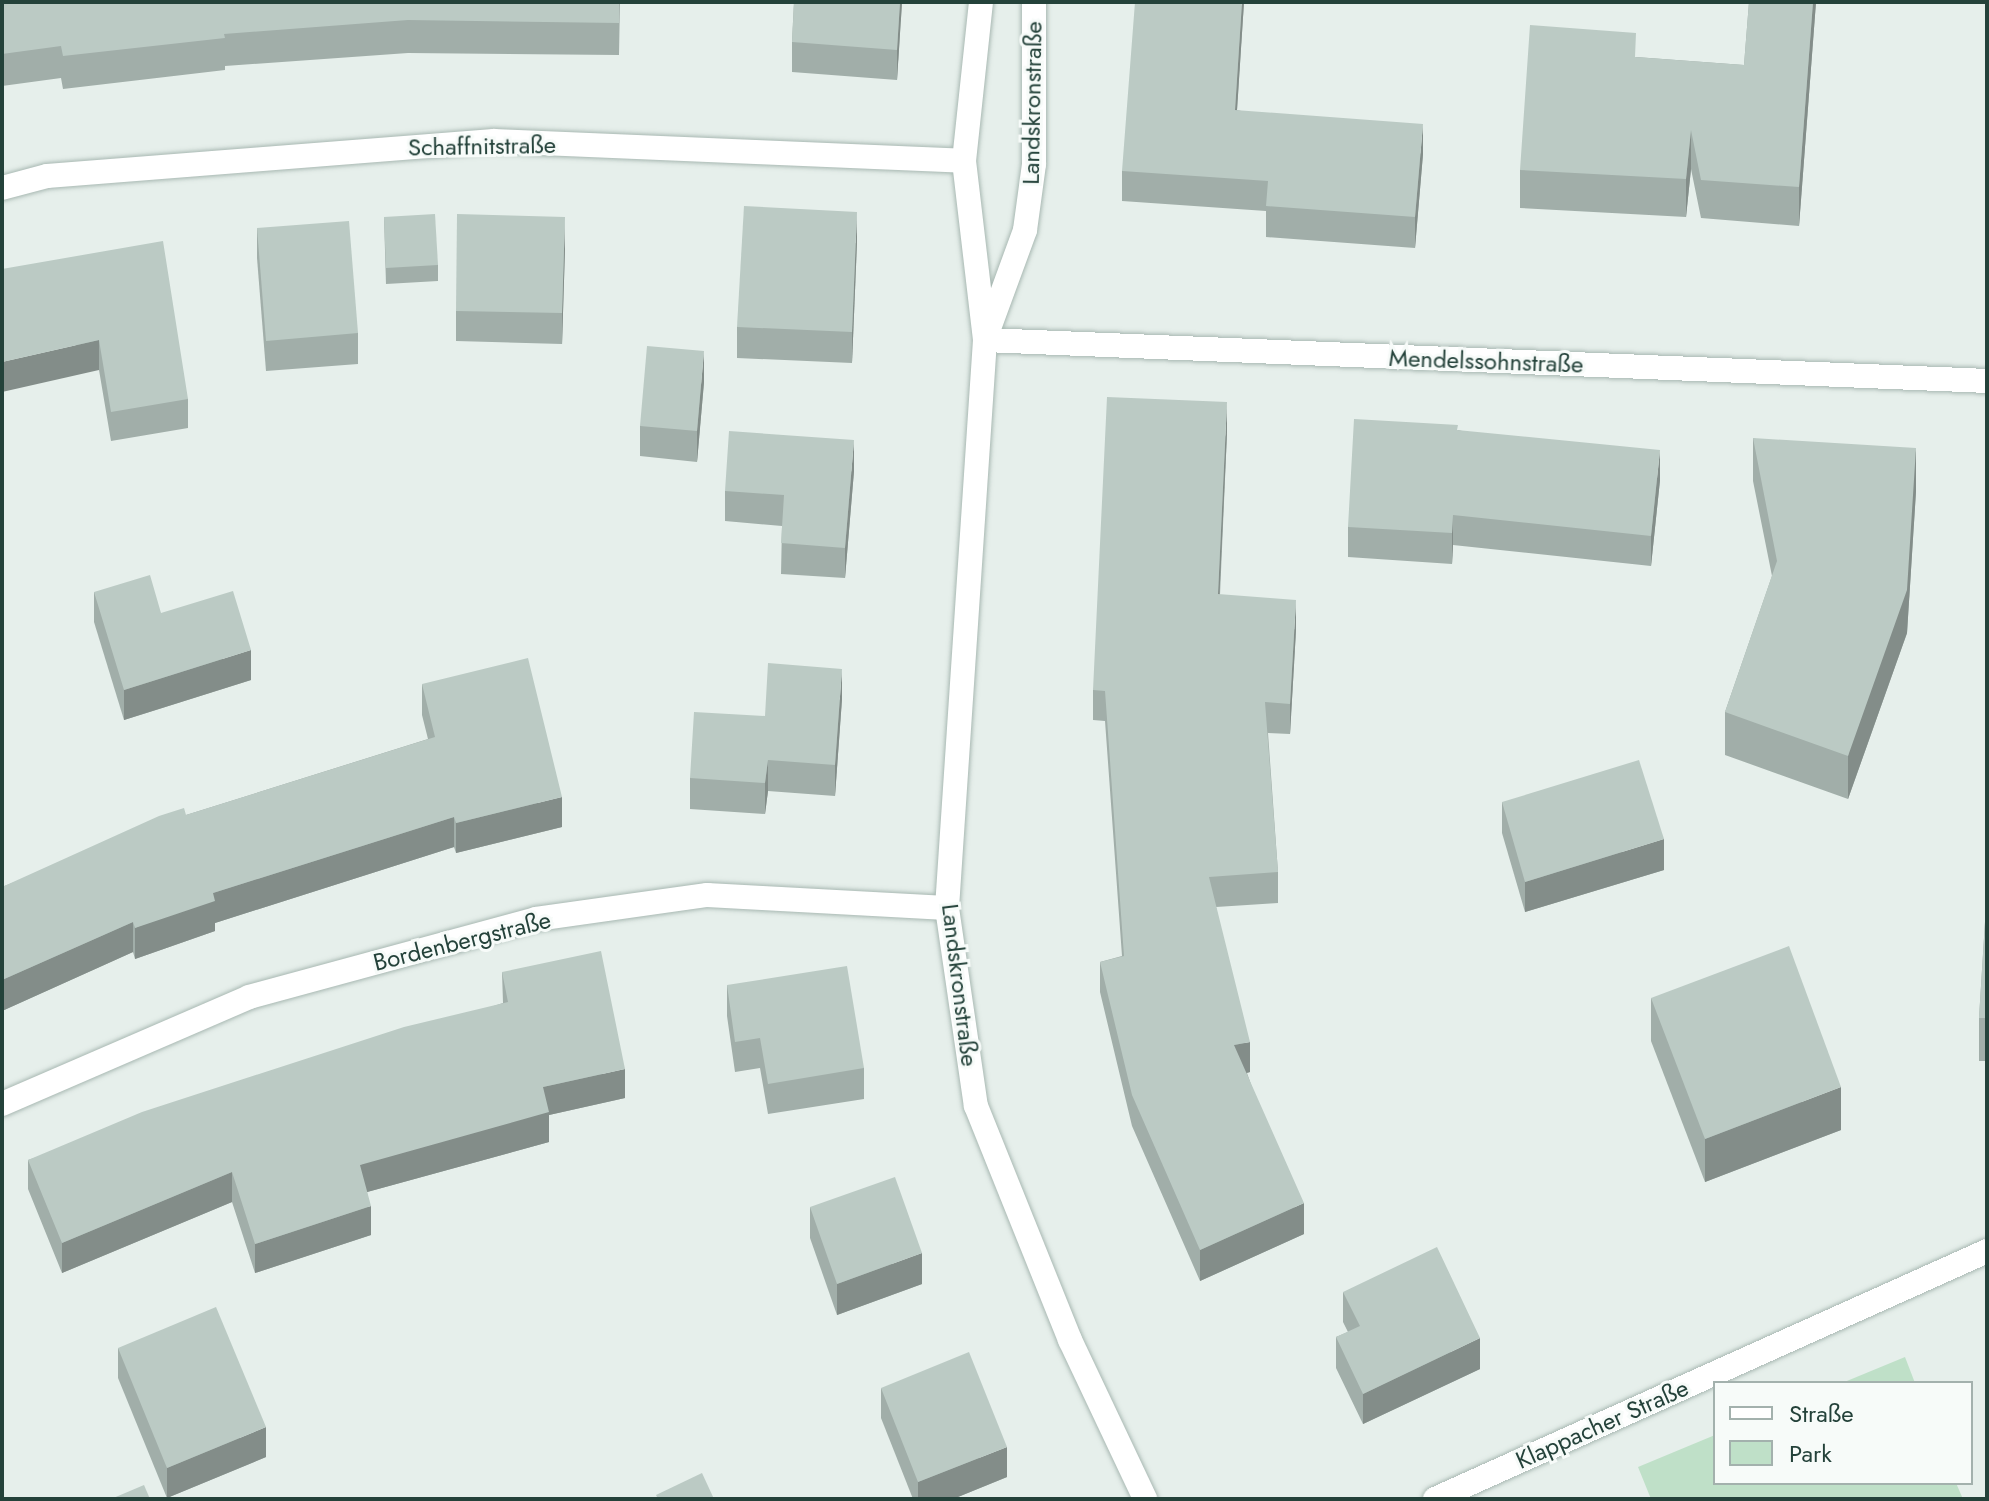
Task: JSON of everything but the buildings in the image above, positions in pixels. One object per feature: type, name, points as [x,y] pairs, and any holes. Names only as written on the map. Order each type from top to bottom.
[{"type":"street","name":"Landskronstraße","points":[[981,2],[964,161],[985,340],[947,908],[976,1106],[1070,1340],[1145,1499]]},
{"type":"street","name":"Landskronstraße","points":[[985,340],[1025,230],[1034,164],[1034,2]]},
{"type":"street","name":"Schaffnitstraße","points":[[2,188],[47,176],[494,141],[964,161]]},
{"type":"street","name":"Mendelssohnstraße","points":[[985,340],[1987,381]]},
{"type":"street","name":"Bordenbergstraße","points":[[2,1104],[249,997],[536,919],[707,895],[947,908]]},
{"type":"street","name":"Klappacher Straße","points":[[1435,1499],[1987,1251]]},
{"type":"green space","points":[[1905,1357],[1914,1381],[1847,1381]]},
{"type":"green space","points":[[1713,1436],[1713,1485],[1957,1485],[1963,1499],[1651,1499],[1638,1467]]}]
